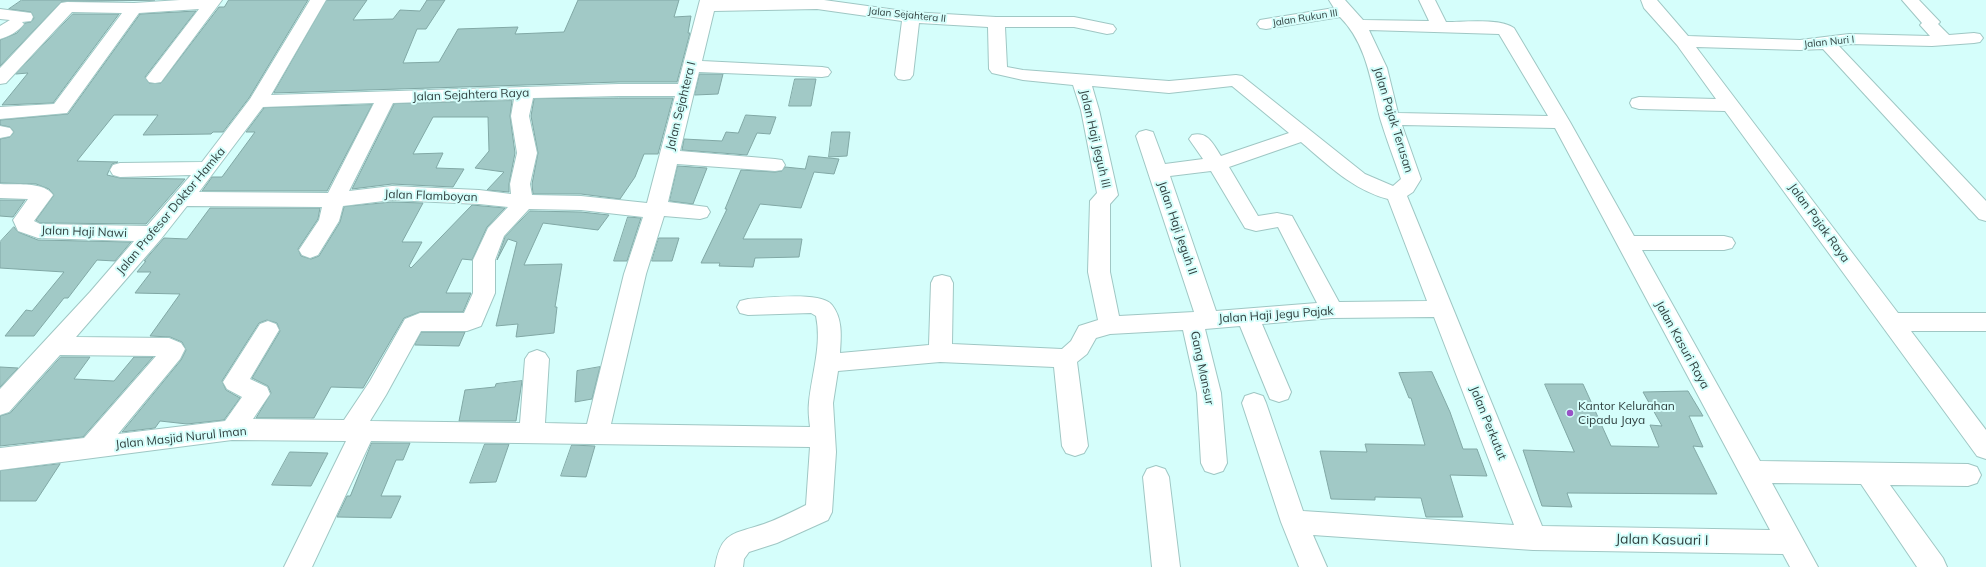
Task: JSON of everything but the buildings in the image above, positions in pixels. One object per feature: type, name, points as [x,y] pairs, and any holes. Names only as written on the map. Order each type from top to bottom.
[{"type":"street","name":"Jalan Profesor Doktor Hamka","points":[[0,405],[154,234],[208,168],[258,101],[318,0]]},
{"type":"street","points":[[938,18],[942,0]]},
{"type":"street","points":[[1428,0],[1440,27]]},
{"type":"street","name":"Jalan Pajak Raya","points":[[1649,0],[1650,4],[1658,14],[1683,41],[1730,105],[1897,322],[1986,449]]},
{"type":"street","points":[[1910,0],[1925,15],[1930,22],[1929,25],[1945,40]]},
{"type":"street","points":[[0,79],[67,7],[101,4],[134,8],[213,2]]},
{"type":"street","points":[[155,78],[213,2]]},
{"type":"street","name":"Jalan Sejahtera II","points":[[707,3],[817,4],[911,17],[996,22],[1074,22],[1107,28]]},
{"type":"street","name":"Jalan Sejahtera I","points":[[597,433],[635,274],[655,210],[707,3]]},
{"type":"street","name":"Jalan Rukun III","points":[[1266,24],[1341,6]]},
{"type":"street","name":"Jalan Pajak Terusan","points":[[1341,6],[1358,25],[1378,68],[1390,119],[1411,179],[1406,187],[1396,194]]},
{"type":"street","points":[[0,113],[60,110],[134,8]]},
{"type":"street","points":[[0,14],[20,21],[0,34]]},
{"type":"street","points":[[904,75],[911,17]]},
{"type":"street","points":[[996,22],[998,69],[1001,71],[1022,75],[1169,87],[1236,80],[1358,179],[1380,190],[1396,194],[1443,309]]},
{"type":"street","name":"Jalan Kasuri Raya","points":[[1358,25],[1496,28],[1504,29],[1508,32],[1561,122],[1804,567]]},
{"type":"street","name":"Jalan Nuri I","points":[[1683,41],[1800,45],[1827,43],[1849,39],[1945,40],[1974,38]]},
{"type":"street","points":[[1827,43],[1986,214]]},
{"type":"street","points":[[691,66],[822,72]]},
{"type":"street","name":"Jalan Haji Jeguh III","points":[[1081,80],[1108,194],[1100,201],[1099,272],[1110,325]]},
{"type":"street","name":"Jalan Sejahtera Raya","points":[[258,101],[684,90]]},
{"type":"street","points":[[298,567],[357,431],[378,388],[413,325],[420,322],[467,322],[474,318],[484,293],[484,260],[495,233],[519,209],[523,202],[520,184],[527,153],[520,116],[525,93]]},
{"type":"street","points":[[310,250],[329,221],[334,200],[350,172],[386,98]]},
{"type":"street","points":[[1639,103],[1730,105]]},
{"type":"street","points":[[1390,119],[1561,122]]},
{"type":"street","points":[[1158,171],[1217,164],[1303,135]]},
{"type":"street","name":"Jalan Haji Jeguh II","points":[[1146,136],[1158,171],[1200,321]]},
{"type":"street","points":[[1199,139],[1217,164],[1252,223],[1256,224],[1280,220],[1285,221],[1332,310]]},
{"type":"street","points":[[668,157],[775,165]]},
{"type":"street","points":[[120,170],[208,168]]},
{"type":"street","name":"Jalan Haji Nawi","points":[[0,191],[39,192],[43,196],[23,220],[25,226],[38,231],[154,234]]},
{"type":"street","name":"Jalan Flamboyan","points":[[183,199],[334,200],[392,193],[479,197],[523,202],[581,202],[655,210],[700,212]]},
{"type":"street","points":[[1627,243],[1724,243]]},
{"type":"street","points":[[940,353],[942,283]]},
{"type":"street","points":[[728,567],[731,554],[741,542],[768,535],[819,512],[823,452],[821,437],[821,403],[828,363],[829,339],[826,313],[818,306],[811,305],[748,307]]},
{"type":"street","name":"Jalan Haji Jegu Pajak","points":[[1110,325],[1200,321],[1332,310],[1443,309]]},
{"type":"street","name":"Jalan Perkutut","points":[[1443,309],[1534,538]]},
{"type":"street","points":[[1248,317],[1278,392]]},
{"type":"street","name":"Gang Mansur","points":[[1200,321],[1209,392],[1214,463]]},
{"type":"street","points":[[1897,322],[1986,322]]},
{"type":"street","points":[[828,363],[940,353],[1065,358],[1075,354],[1081,346],[1087,332],[1110,325]]},
{"type":"street","points":[[232,430],[258,394],[235,382],[268,330]]},
{"type":"street","points":[[54,346],[169,347],[173,349],[90,448]]},
{"type":"street","points":[[1065,358],[1075,446]]},
{"type":"street","points":[[532,432],[537,359]]},
{"type":"street","points":[[1254,403],[1294,522],[1313,567]]},
{"type":"street","name":"Jalan Masjid Nurul Iman","points":[[0,459],[232,430],[282,429],[397,432],[532,432],[821,437]]},
{"type":"street","points":[[1753,472],[1968,475]]},
{"type":"street","points":[[1868,474],[1933,567]]},
{"type":"street","points":[[1156,477],[1166,567]]},
{"type":"street","name":"Jalan Kasuari I","points":[[1294,522],[1534,538],[1791,542]]},
{"type":"place","name":"Kantor Kelurahan Cipadu Jaya","points":[[1570,413]]}]
